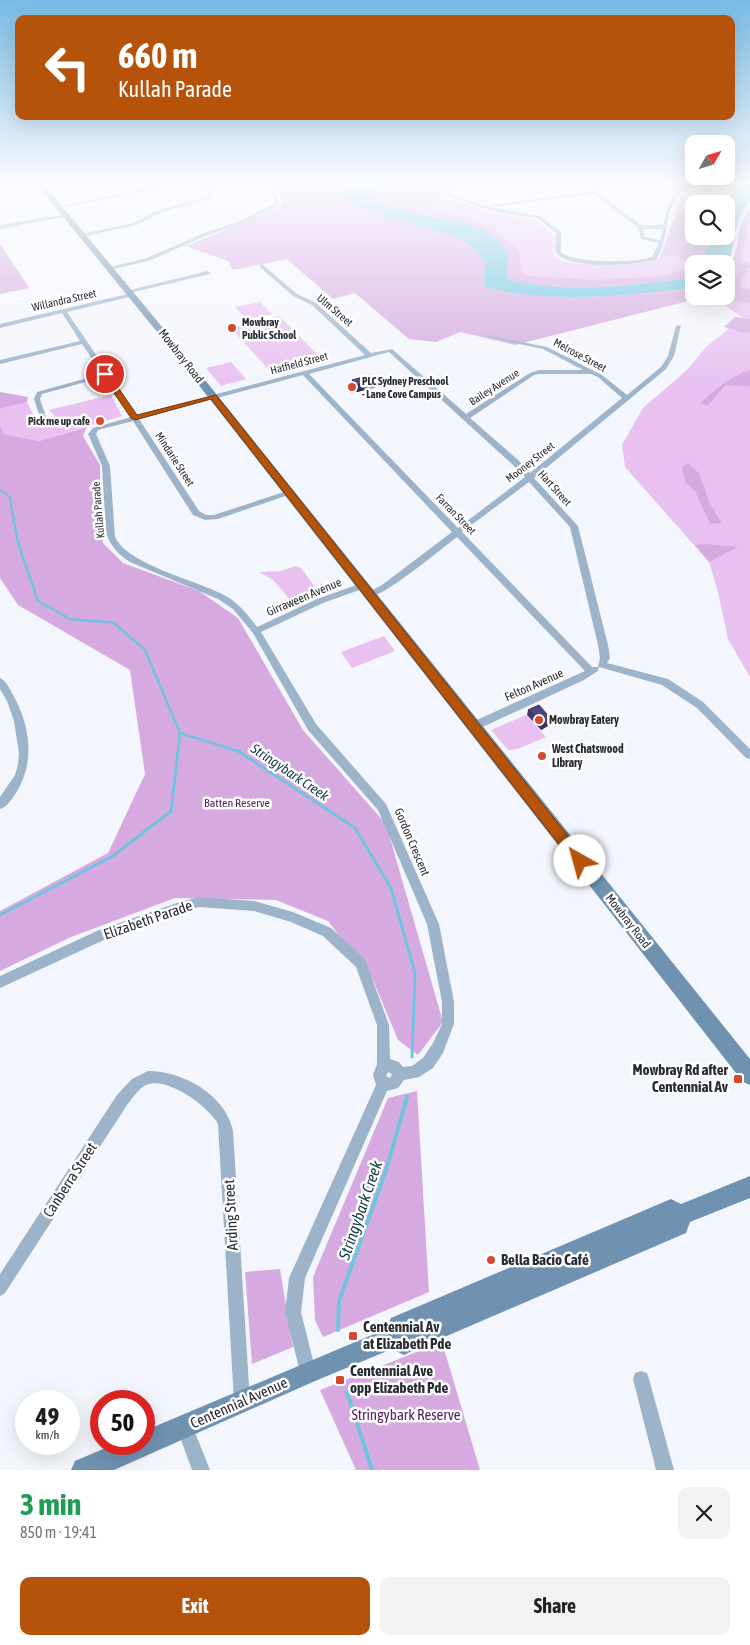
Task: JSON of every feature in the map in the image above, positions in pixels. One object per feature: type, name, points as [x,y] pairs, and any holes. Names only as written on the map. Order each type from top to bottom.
[{"type":"main road","name":"Mowbray Road","points":[[94,250],[131,293],[750,1074]]},
{"type":"main road","name":"Centennial Avenue","points":[[84,1470],[308,1372],[394,1337],[404,1343],[678,1225],[680,1215],[750,1186]]},
{"type":"street","points":[[110,268],[149,259],[170,250]]},
{"type":"street","points":[[558,250],[558,254],[573,262],[646,261],[657,255],[659,250]]},
{"type":"street","name":"Ulm Street","points":[[262,266],[295,295],[314,304],[369,354]]},
{"type":"street","name":"Willandra Street","points":[[0,326],[208,273]]},
{"type":"street","name":"Mindarie Street","points":[[62,311],[135,418],[196,513],[205,518],[290,493]]},
{"type":"street","name":"Mooney Street","points":[[366,591],[385,588],[530,477],[664,368],[671,356],[679,326]]},
{"type":"street","name":"Melrose Street","points":[[488,336],[545,348],[593,372],[627,399]]},
{"type":"street","points":[[0,362],[84,342]]},
{"type":"street","name":"Hatfield Street","points":[[213,397],[369,354],[390,350]]},
{"type":"street","name":"Hart Street","points":[[390,350],[530,477],[574,526],[603,645],[605,658],[602,665]]},
{"type":"street","name":"Farran Street","points":[[304,372],[591,672]]},
{"type":"street","name":"Bailey Avenue","points":[[466,417],[532,374],[539,372],[593,372]]},
{"type":"street","points":[[43,417],[37,399],[39,392],[105,374]]},
{"type":"street","name":"Kullah Parade","points":[[213,397],[95,429],[92,434],[106,466],[110,532],[112,541],[124,555],[221,597],[236,607],[256,631]]},
{"type":"street","name":"Girraween Avenue","points":[[256,631],[320,601],[366,591]]},
{"type":"street","name":"Gordon Crescent","points":[[256,631],[312,727],[382,807],[433,924],[448,1002],[448,1024],[438,1048],[428,1063],[414,1072],[399,1074]]},
{"type":"street","points":[[602,665],[665,682],[700,705],[750,755]]},
{"type":"street","name":"Felton Avenue","points":[[474,726],[591,672],[602,665]]},
{"type":"street","points":[[0,682],[4,694],[16,707],[22,727],[23,765],[9,795],[0,805]]},
{"type":"street","name":"Elizabeth Parade","points":[[0,982],[103,934],[176,908],[200,902],[254,906],[293,917],[327,932],[361,963],[383,1025],[384,1066]]},
{"type":"street","points":[[384,1066],[393,1066],[399,1074],[394,1084],[384,1083],[379,1075],[384,1066]]},
{"type":"street","name":"Canberra Street","points":[[0,1288],[122,1100],[139,1082],[147,1078]]},
{"type":"street","name":"Arding Street","points":[[147,1078],[161,1078],[177,1083],[204,1098],[223,1118],[226,1131],[242,1402]]},
{"type":"street","points":[[308,1372],[293,1312],[297,1278],[384,1083]]},
{"type":"street","points":[[641,1379],[665,1470]]},
{"type":"street","points":[[184,1426],[201,1470]]},
{"type":"shaded area","points":[[495,250],[554,250],[554,256],[562,261],[580,264],[647,262],[660,257],[663,250],[705,250],[704,255],[685,255],[685,278],[529,285]]},
{"type":"shaded area","points":[[736,250],[750,250],[750,677],[728,639],[718,592],[709,562],[625,467],[622,445],[643,408],[687,370],[707,346],[743,318],[724,305],[735,305]]},
{"type":"shaded area","points":[[260,302],[272,314],[247,320],[235,307]]},
{"type":"shaded area","points":[[279,316],[320,357],[269,370],[231,328]]},
{"type":"shaded area","points":[[231,362],[246,379],[221,386],[206,368]]},
{"type":"shaded area","points":[[111,395],[122,416],[39,441],[4,434],[0,425],[0,409],[27,402],[33,414],[32,419],[35,422],[46,422],[55,416],[49,410]]},
{"type":"shaded area","points":[[295,566],[301,568],[321,595],[297,608],[273,580],[259,572],[281,571]]},
{"type":"shaded area","points":[[384,636],[395,651],[352,668],[341,652]]},
{"type":"shaded area","points":[[526,715],[546,737],[518,749],[508,750],[491,730]]},
{"type":"green space","points":[[0,250],[4,250],[29,288],[0,294]]},
{"type":"green space","points":[[196,250],[474,250],[485,262],[484,286],[508,292],[560,297],[588,297],[685,289],[685,302],[515,345],[460,332],[436,342],[409,339],[355,293],[333,299],[287,259],[233,270],[228,261]]},
{"type":"green space","points":[[498,250],[517,250],[521,272],[530,276],[592,280],[658,277],[685,270],[685,278],[683,279],[639,284],[573,287],[529,284],[507,279]]},
{"type":"green space","points":[[663,250],[707,250],[705,255],[685,255],[685,260],[674,255],[661,257]]},
{"type":"green space","points":[[736,250],[743,250],[741,260],[750,264],[741,280],[740,288],[750,289],[750,303],[735,301]]},
{"type":"green space","points":[[735,317],[750,319],[750,332],[744,333],[724,327]]},
{"type":"green space","points":[[750,370],[750,386],[726,385],[707,406],[701,403],[730,379]]},
{"type":"green space","points":[[0,392],[28,397],[27,402],[0,409]]},
{"type":"green space","name":"Batten Reserve","points":[[0,425],[4,434],[39,441],[87,427],[83,436],[100,465],[100,514],[103,543],[123,563],[199,591],[238,618],[303,730],[386,824],[443,1022],[418,1055],[398,1040],[373,980],[328,921],[276,900],[175,898],[71,937],[0,971],[0,911],[108,853],[145,774],[130,670],[18,605],[0,578]]},
{"type":"green space","points":[[688,463],[699,473],[710,504],[722,523],[710,524],[695,491],[685,482],[682,466]]},
{"type":"green space","points":[[695,545],[738,547],[709,562]]},
{"type":"green space","points":[[417,1091],[429,1292],[323,1337],[315,1320],[313,1277],[388,1098]]},
{"type":"green space","points":[[280,1269],[293,1347],[252,1364],[245,1272]]},
{"type":"green space","name":"Stringybark Reserve","points":[[442,1342],[480,1470],[356,1470],[320,1390]]},
{"type":"water","points":[[474,250],[506,250],[508,254],[508,279],[529,284],[595,287],[639,284],[685,278],[685,289],[616,296],[561,297],[508,292],[484,287],[485,262]]},
{"type":"water","points":[[707,250],[732,250],[731,255],[705,255]]},
{"type":"building","points":[[370,375],[376,380],[357,385],[352,380]]},
{"type":"building","points":[[539,705],[552,720],[542,725],[528,710]]},
{"type":"waterway","points":[[735,263],[750,267]]},
{"type":"waterway","name":"Stringybark Creek","points":[[0,490],[10,497],[12,511]]},
{"type":"waterway","name":"Stringybark Creek","points":[[12,510],[18,543],[38,601],[70,619],[114,623],[145,650],[180,733]]},
{"type":"waterway","points":[[178,752],[180,733]]},
{"type":"waterway","name":"Stringybark Creek","points":[[180,733],[238,751]]},
{"type":"waterway","points":[[0,915],[113,856],[171,811],[178,751]]},
{"type":"waterway","name":"Stringybark Creek","points":[[238,751],[355,828],[391,888],[415,973],[412,1057]]},
{"type":"waterway","name":"Stringybark Creek","points":[[338,1330],[339,1301],[386,1170],[407,1097]]},
{"type":"waterway","name":"Stringybark Creek","points":[[347,1392],[372,1470]]},
{"type":"place","name":"Mowbray Public School","points":[[232,328]]},
{"type":"place","name":"PLC Sydney Preschool - Lane Cove Campus","points":[[352,387]]},
{"type":"place","name":"Pick me up cafe","points":[[100,421]]},
{"type":"place","name":"Mowbray Eatery","points":[[539,720]]},
{"type":"place","name":"West Chatswood Library","points":[[542,756]]},
{"type":"place","name":"Mowbray Rd after Centennial Av","points":[[738,1079]]},
{"type":"place","name":"Bella Bacio Café","points":[[491,1260]]},
{"type":"place","name":"Centennial Av at Elizabeth Pde","points":[[353,1336]]},
{"type":"place","name":"Centennial Ave opp Elizabeth Pde","points":[[340,1380]]},
{"type":"route","points":[[105,374],[135,418],[213,397],[499,756],[580,861]]}]
